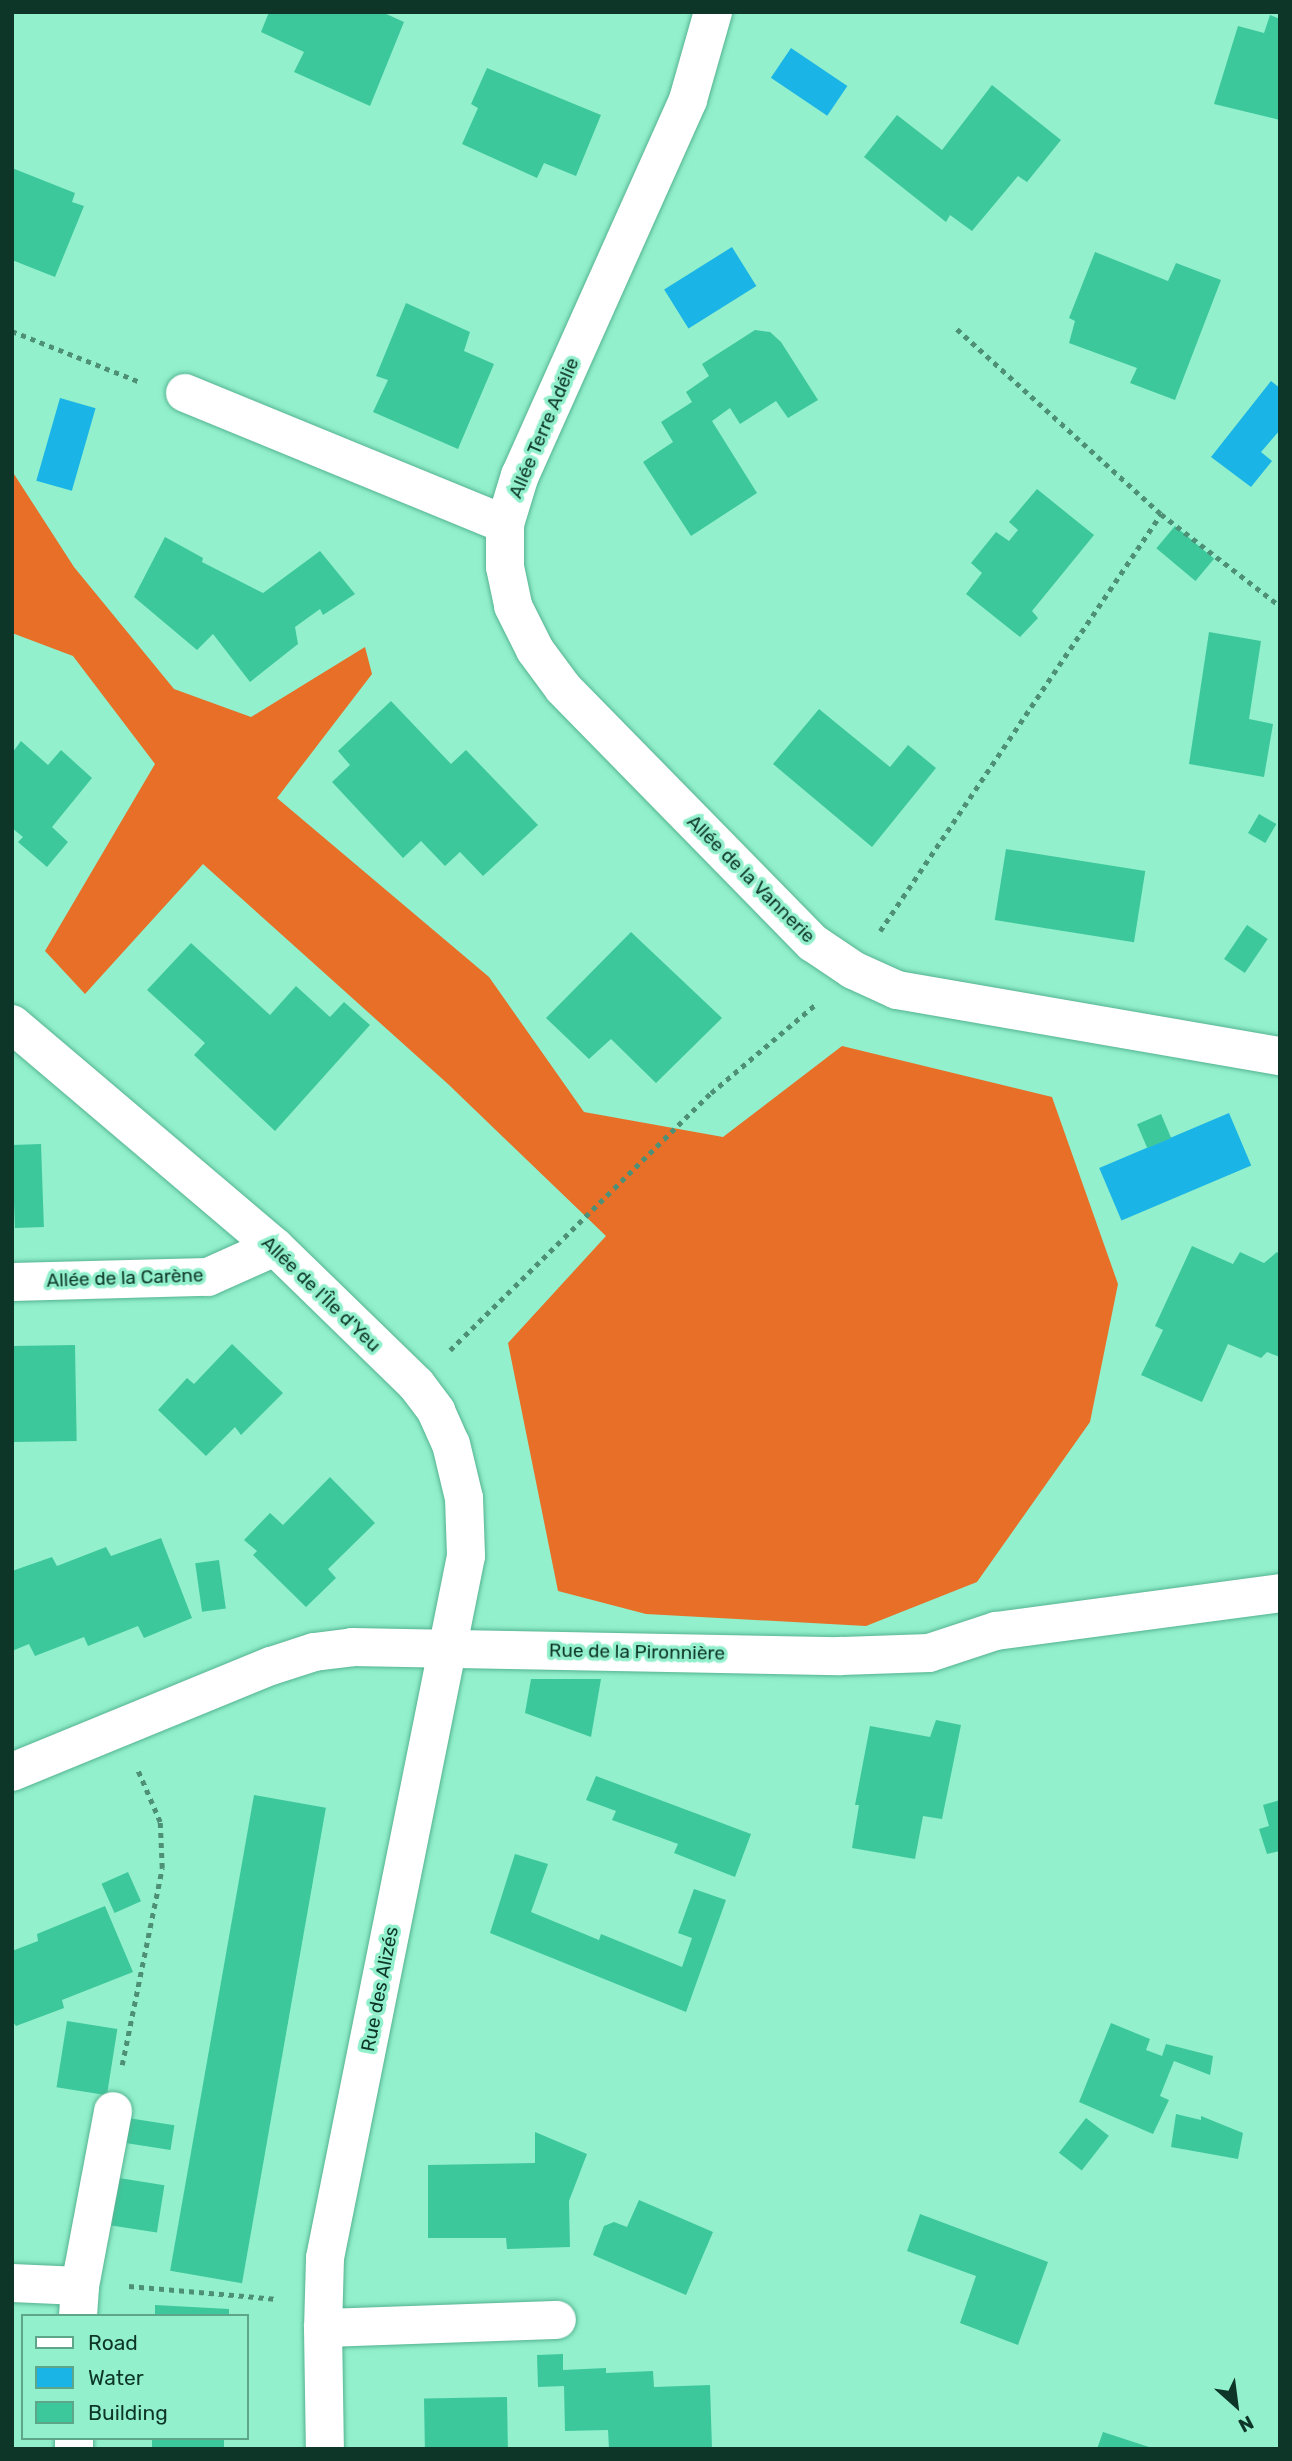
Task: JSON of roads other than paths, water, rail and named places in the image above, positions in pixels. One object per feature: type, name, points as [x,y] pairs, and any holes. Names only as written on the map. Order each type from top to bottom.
[{"type":"street","name":"Allée Terre Adélie","points":[[185,393],[505,524],[520,475],[688,100],[713,12]]},
{"type":"street","name":"Allée de la Vannerie","points":[[505,524],[505,567],[513,606],[535,650],[563,688],[813,943],[841,982],[1280,1056]]},
{"type":"street","name":"Allée de l'Île d'Yeu","points":[[12,1024],[275,1247],[416,1384],[436,1410],[451,1444],[464,1499],[466,1556],[448,1650]]},
{"type":"street","name":"Allée de la Carène","points":[[12,1282],[208,1277],[275,1247]]},
{"type":"street","name":"Rue de la Pironnière","points":[[12,1772],[118,1726],[314,1652],[352,1647],[839,1656],[929,1653],[996,1631],[1280,1592]]},
{"type":"street","name":"Rue des Alizés","points":[[325,2449],[325,2258],[448,1650]]},
{"type":"street","points":[[12,2283],[79,2301],[114,2110]]},
{"type":"street","points":[[323,2316],[557,2320]]},
{"type":"water","points":[[791,48],[847,86],[827,116],[771,78]]},
{"type":"water","points":[[732,247],[756,286],[689,328],[664,289]]},
{"type":"water","points":[[1271,381],[1280,388],[1280,430],[1261,452],[1272,461],[1251,487],[1211,457]]},
{"type":"water","points":[[60,398],[96,408],[72,491],[36,481]]},
{"type":"water","points":[[1229,1113],[1251,1165],[1121,1221],[1099,1168]]}]
